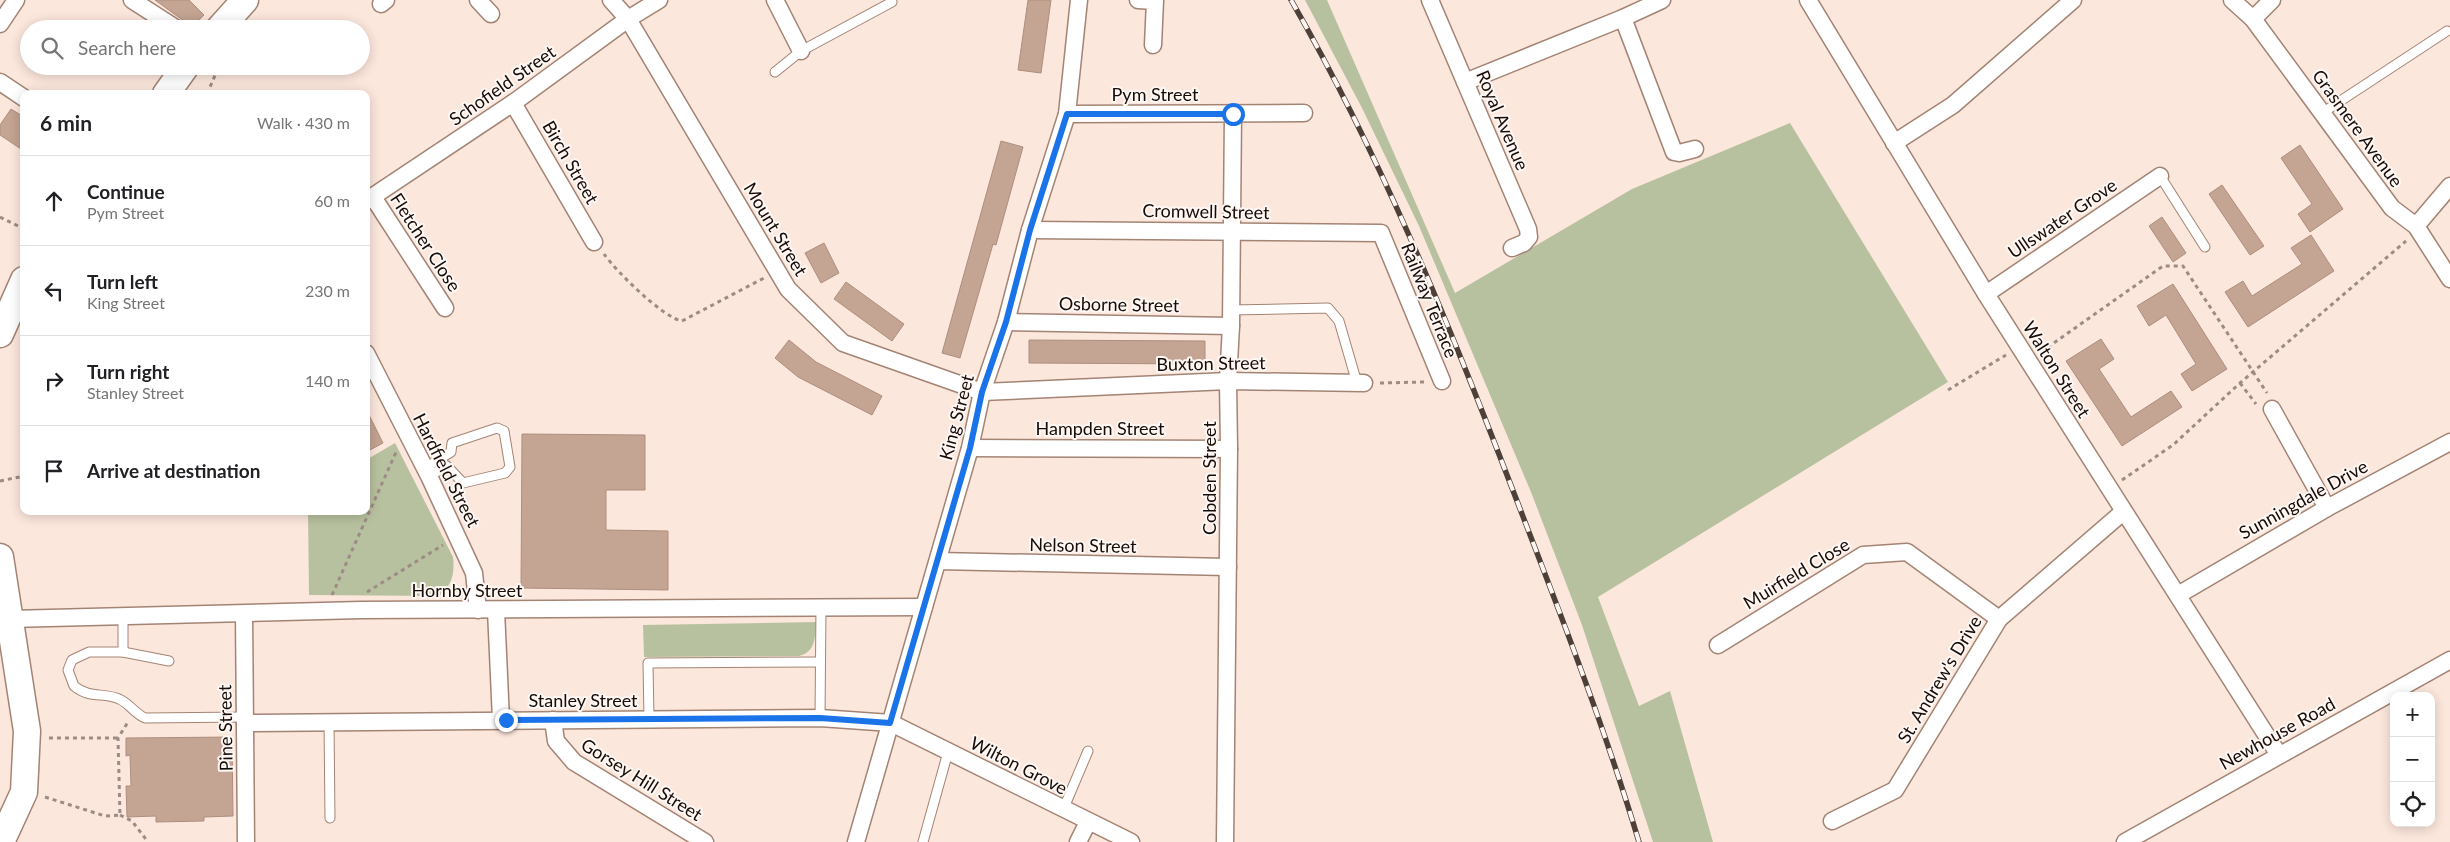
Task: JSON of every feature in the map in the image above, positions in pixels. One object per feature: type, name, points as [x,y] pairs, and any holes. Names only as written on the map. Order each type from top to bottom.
[{"type":"main road","points":[[227,20],[245,0]]},
{"type":"main road","points":[[169,90],[180,75]]},
{"type":"main road","points":[[2,321],[20,287]]},
{"type":"main road","points":[[0,557],[7,614],[27,732],[24,792],[1,842]]},
{"type":"street","points":[[0,24],[16,0]]},
{"type":"street","points":[[132,0],[163,20]]},
{"type":"street","points":[[478,0],[490,14]]},
{"type":"street","name":"Mount Street","points":[[611,0],[628,19],[788,289],[843,343],[982,392]]},
{"type":"street","name":"Schofield Street","points":[[370,199],[513,103],[628,19],[659,0]]},
{"type":"street","points":[[775,0],[801,51]]},
{"type":"street","name":"King Street","points":[[856,842],[970,448],[982,392],[1006,322],[1030,230],[1067,114],[1079,0]]},
{"type":"street","points":[[1138,0],[1155,1],[1153,45]]},
{"type":"street","name":"Royal Avenue","points":[[1430,0],[1528,229],[1529,237],[1524,243],[1512,248]]},
{"type":"street","points":[[1465,82],[1623,18],[1662,0]]},
{"type":"street","name":"Walton Street","points":[[1808,0],[1986,294],[2278,755]]},
{"type":"street","points":[[1894,143],[1953,106],[2072,0]]},
{"type":"street","name":"Grasmere Avenue","points":[[2232,0],[2253,19],[2392,208],[2416,226],[2450,279]]},
{"type":"street","points":[[2253,19],[2272,0]]},
{"type":"street","points":[[1623,18],[1674,152],[1679,153],[1695,149]]},
{"type":"street","points":[[0,82],[20,95]]},
{"type":"street","name":"Birch Street","points":[[513,103],[594,242]]},
{"type":"street","name":"Pym Street","points":[[1067,114],[1304,113]]},
{"type":"street","name":"Cobden Street","points":[[1225,842],[1230,449],[1228,381],[1231,318],[1233,114]]},
{"type":"street","name":"Ullswater Grove","points":[[1986,294],[2160,176]]},
{"type":"street","points":[[2416,226],[2450,186]]},
{"type":"street","name":"Fletcher Close","points":[[370,199],[444,308]]},
{"type":"street","name":"Cromwell Street","points":[[1030,230],[1381,233]]},
{"type":"street","name":"Railway Terrace","points":[[1381,233],[1442,381]]},
{"type":"street","name":"Osborne Street","points":[[1006,322],[1231,318]]},
{"type":"street","name":"Hardfield Street","points":[[370,361],[458,536],[474,573],[478,610]]},
{"type":"street","name":"Buxton Street","points":[[982,392],[1228,381],[1360,383]]},
{"type":"street","points":[[2272,409],[2326,508]]},
{"type":"street","name":"Sunningdale Drive","points":[[2178,595],[2326,508],[2450,442]]},
{"type":"street","name":"Hampden Street","points":[[970,448],[1230,449]]},
{"type":"street","name":"St. Andrew's Drive","points":[[1832,821],[1895,790],[1999,620],[2123,512]]},
{"type":"street","name":"Muirfield Close","points":[[1718,645],[1863,555],[1907,552],[1999,620]]},
{"type":"street","name":"Nelson Street","points":[[938,562],[1228,568]]},
{"type":"street","name":"Hornby Street","points":[[7,614],[123,618],[361,610],[821,606],[924,607]]},
{"type":"street","points":[[496,610],[501,720]]},
{"type":"street","name":"Pine Street","points":[[244,614],[246,842]]},
{"type":"street","name":"Newhouse Road","points":[[2125,842],[2450,660]]},
{"type":"street","name":"Stanley Street","points":[[245,720],[329,722],[820,718],[890,723]]},
{"type":"street","name":"Gorsey Hill Street","points":[[552,720],[556,741],[574,762],[705,842]]},
{"type":"street","name":"Wilton Grove","points":[[890,723],[1131,842]]},
{"type":"street","points":[[1078,842],[1088,822]]},
{"type":"lane","points":[[775,72],[801,51],[892,2]]},
{"type":"lane","points":[[2322,113],[2447,31]]},
{"type":"lane","points":[[2160,176],[2205,246]]},
{"type":"lane","points":[[1231,318],[1328,308],[1339,321],[1360,383]]},
{"type":"lane","points":[[497,428],[504,431],[510,467],[504,473],[463,483],[447,466],[427,472],[450,452],[452,443],[497,428]]},
{"type":"lane","points":[[820,718],[821,606]]},
{"type":"lane","points":[[123,618],[123,652]]},
{"type":"lane","points":[[169,661],[123,652],[89,652],[72,660],[68,670],[71,682],[78,690],[89,695],[118,698],[134,713],[145,718],[245,720]]},
{"type":"lane","points":[[649,720],[648,662],[819,662]]},
{"type":"lane","points":[[329,722],[330,818]]},
{"type":"lane","points":[[1064,810],[1088,751]]},
{"type":"lane","points":[[923,842],[948,752]]},
{"type":"path","points":[[208,90],[215,75]]},
{"type":"path","points":[[0,217],[20,227]]},
{"type":"path","points":[[2109,489],[2173,445],[2240,383],[2410,237],[2416,226]]},
{"type":"path","points":[[594,242],[620,272],[676,320],[682,321],[778,270]]},
{"type":"path","points":[[2028,361],[2163,266],[2183,266],[2269,395],[2272,409],[2255,404],[2240,383]]},
{"type":"path","points":[[1948,390],[2020,347]]},
{"type":"path","points":[[1360,383],[1442,381]]},
{"type":"path","points":[[370,509],[400,442],[408,437]]},
{"type":"path","points":[[0,481],[20,477]]},
{"type":"path","points":[[324,611],[367,515]]},
{"type":"path","points":[[361,610],[364,594],[458,536]]},
{"type":"path","points":[[120,815],[118,738],[134,713]]},
{"type":"path","points":[[27,732],[43,730],[50,740],[118,738]]},
{"type":"path","points":[[24,792],[50,798],[81,810],[105,816],[120,815],[132,821],[148,842]]},
{"type":"green space","points":[[1305,0],[1327,0],[1455,293],[1632,189],[1790,123],[1948,382],[1598,597],[1639,706],[1670,691],[1713,842],[1653,842],[1582,625],[1531,492],[1419,226],[1362,108]]},
{"type":"green space","points":[[395,443],[453,557],[452,579],[439,596],[309,595],[308,515],[370,515],[370,458]]},
{"type":"green space","points":[[816,622],[815,638],[812,647],[805,654],[799,656],[644,657],[643,625]]},
{"type":"building","points":[[155,0],[189,0],[204,15],[199,20],[182,20]]},
{"type":"building","points":[[1028,0],[1051,0],[1041,73],[1018,70]]},
{"type":"building","points":[[11,109],[20,115],[20,148],[0,135],[0,125]]},
{"type":"building","points":[[1001,141],[1023,147],[996,245],[993,244],[960,358],[942,353]]},
{"type":"building","points":[[2300,145],[2343,209],[2310,232],[2298,214],[2312,204],[2281,158]]},
{"type":"building","points":[[2222,185],[2264,246],[2250,255],[2209,194]]},
{"type":"building","points":[[2162,217],[2186,253],[2173,262],[2149,226]]},
{"type":"building","points":[[2311,235],[2334,271],[2248,327],[2225,292],[2243,281],[2252,296],[2302,264],[2291,248]]},
{"type":"building","points":[[824,243],[839,273],[821,283],[805,253]]},
{"type":"building","points":[[846,282],[904,324],[892,341],[834,299]]},
{"type":"building","points":[[2173,284],[2227,369],[2192,391],[2181,374],[2196,364],[2166,315],[2149,326],[2137,306]]},
{"type":"building","points":[[2101,339],[2114,359],[2099,369],[2131,417],[2171,391],[2182,407],[2122,446],[2066,361]]},
{"type":"building","points":[[789,340],[816,362],[882,396],[872,415],[798,377],[775,358]]},
{"type":"building","points":[[1029,340],[1205,341],[1205,364],[1029,363]]},
{"type":"building","points":[[370,417],[383,443],[370,450]]},
{"type":"building","points":[[522,434],[645,435],[645,490],[606,490],[606,530],[668,531],[668,590],[521,588]]},
{"type":"building","points":[[232,737],[233,816],[204,817],[204,821],[156,822],[156,816],[127,817],[126,786],[131,786],[130,755],[126,756],[126,738]]},
{"type":"railway","points":[[1291,0],[1354,118],[1383,178],[1463,363],[1595,708],[1639,842]]},
{"type":"route","points":[[506,720],[820,718],[890,723],[970,448],[982,392],[1006,322],[1030,230],[1067,114],[1233,114]]}]
